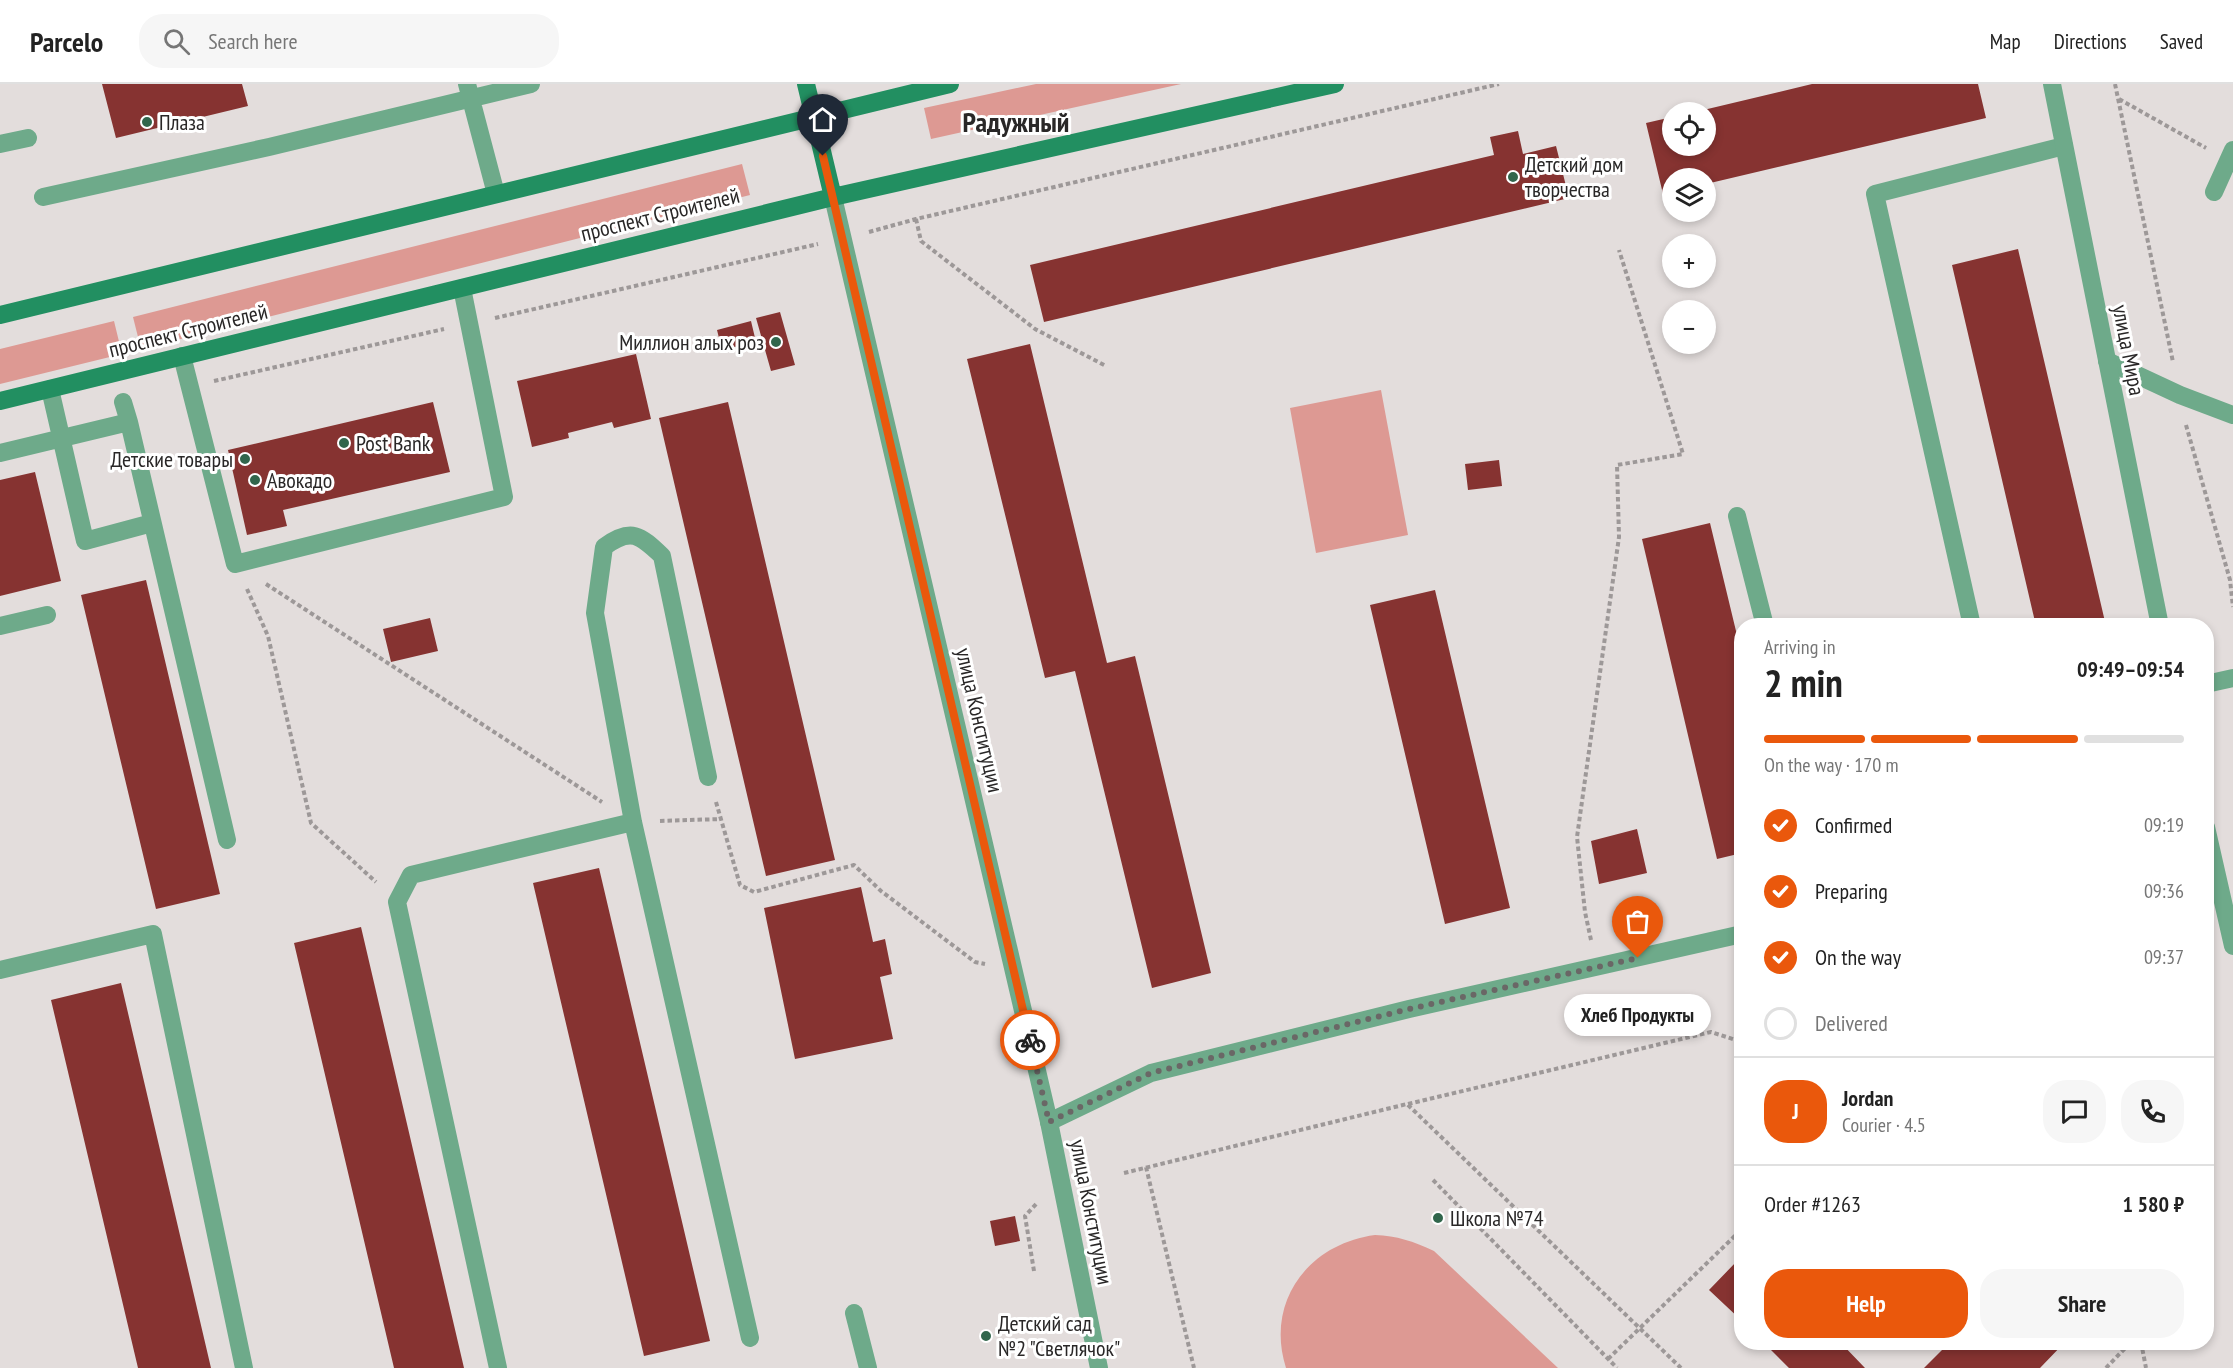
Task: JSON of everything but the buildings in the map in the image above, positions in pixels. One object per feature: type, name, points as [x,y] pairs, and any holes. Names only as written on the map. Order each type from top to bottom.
[{"type":"street","points":[[43,197],[269,147],[469,91],[531,84]]},
{"type":"street","name":"улица Конституции","points":[[806,84],[1049,1122],[1100,1368]]},
{"type":"street","points":[[0,315],[950,84]]},
{"type":"street","name":"проспект Строителей","points":[[0,401],[833,197],[1335,84]]},
{"type":"street","name":"улица Мира","points":[[2052,84],[2158,618]]},
{"type":"street","points":[[469,91],[496,194]]},
{"type":"street","points":[[0,144],[28,138]]},
{"type":"street","points":[[1970,618],[1875,194],[2064,146]]},
{"type":"street","points":[[2214,192],[2230,156]]},
{"type":"street","points":[[182,356],[236,564],[504,497],[462,288]]},
{"type":"street","points":[[2107,361],[2180,395],[2233,415]]},
{"type":"street","points":[[50,389],[85,541],[152,523]]},
{"type":"street","points":[[123,402],[227,840]]},
{"type":"street","points":[[0,453],[129,422]]},
{"type":"street","points":[[1737,516],[1763,618]]},
{"type":"street","points":[[708,777],[662,556],[643,538],[620,536],[604,547],[595,613],[633,822],[750,1338]]},
{"type":"street","points":[[0,626],[46,615]]},
{"type":"street","points":[[2214,682],[2233,678]]},
{"type":"street","points":[[498,1368],[398,902],[411,874],[633,822]]},
{"type":"street","points":[[2214,862],[2233,946]]},
{"type":"street","points":[[0,970],[153,934],[244,1368]]},
{"type":"street","points":[[1049,1122],[1151,1073],[1409,1009],[1734,936]]},
{"type":"street","points":[[854,1313],[868,1368]]},
{"type":"path","points":[[190,387],[843,238],[916,219],[1499,84]]},
{"type":"path","points":[[2115,84],[2185,423],[2230,580],[2233,607]]},
{"type":"path","points":[[2118,99],[2230,156]]},
{"type":"path","points":[[916,219],[921,241],[1035,329],[1106,366]]},
{"type":"path","points":[[1597,968],[1586,912],[1577,837],[1619,537],[1617,465],[1683,454],[1619,250]]},
{"type":"path","points":[[236,564],[633,822],[721,819]]},
{"type":"path","points":[[236,564],[268,636],[311,823],[398,902]]},
{"type":"path","points":[[2230,580],[2233,572]]},
{"type":"path","points":[[708,777],[740,885],[754,892],[854,865],[881,891],[975,962],[1013,967]]},
{"type":"path","points":[[1124,1173],[1711,1032],[1734,1039]]},
{"type":"path","points":[[1407,1104],[1681,1368]]},
{"type":"path","points":[[1146,1167],[1194,1368]]},
{"type":"path","points":[[1433,1180],[1617,1368]]},
{"type":"path","points":[[1034,1271],[1025,1216],[1040,1199]]},
{"type":"path","points":[[1608,1359],[1734,1236]]},
{"type":"path","points":[[2106,1368],[2123,1350]]},
{"type":"path","points":[[2143,1350],[2146,1368]]},
{"type":"shaded area","points":[[1036,84],[1181,84],[931,139],[924,108]]},
{"type":"shaded area","points":[[742,164],[750,195],[141,349],[133,317]]},
{"type":"shaded area","points":[[114,321],[122,354],[0,384],[0,349]]},
{"type":"shaded area","points":[[1381,390],[1408,535],[1316,553],[1290,408]]},
{"type":"shaded area","points":[[1375,1235],[1405,1240],[1434,1251],[1558,1368],[1286,1368],[1281,1344],[1282,1321],[1287,1299],[1298,1280],[1312,1264],[1330,1250],[1351,1241]]},
{"type":"way so far","points":[[1030,1040],[1049,1122],[1151,1073],[1409,1009],[1638,958]]},
{"type":"place","name":"Плаза","points":[[147,122]]},
{"type":"place","name":"Детский дом творчества","points":[[1513,177]]},
{"type":"place","name":"Миллион алых роз","points":[[776,342]]},
{"type":"place","name":"Post Bank","points":[[344,443]]},
{"type":"place","name":"Детские товары","points":[[245,459]]},
{"type":"place","name":"Авокадо","points":[[255,480]]},
{"type":"place","name":"Хлеб Продукты","points":[[1638,958]]},
{"type":"place","name":"Школа №74","points":[[1438,1218]]},
{"type":"place","name":"Детский сад №2 \"Светлячок\"","points":[[986,1336]]},
{"type":"district","name":"Радужный","points":[[1016,121]]},
{"type":"route","points":[[823,156],[1030,1040]]}]
